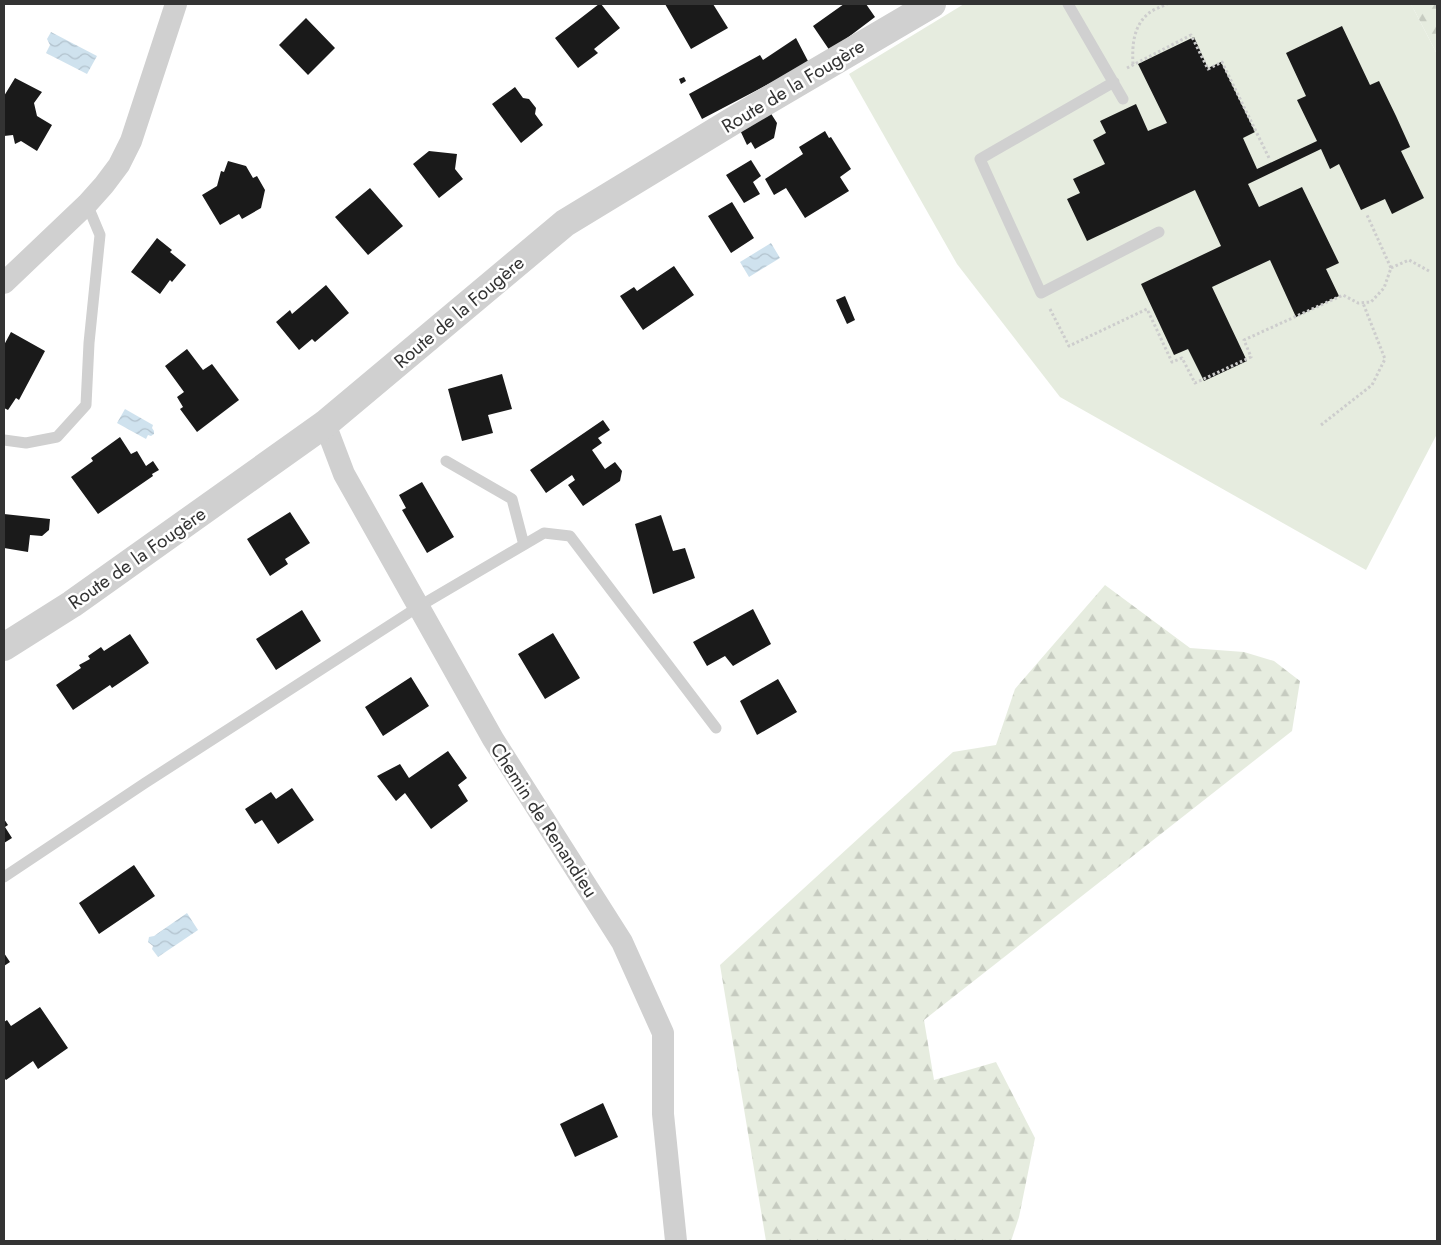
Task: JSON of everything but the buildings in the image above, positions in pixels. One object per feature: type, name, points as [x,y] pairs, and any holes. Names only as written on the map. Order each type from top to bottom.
[{"type":"street","points":[[4,284],[87,204],[119,165],[131,140],[176,4]]},
{"type":"street","name":"Route de la Fougère","points":[[4,647],[72,604],[325,424],[565,223],[903,11],[932,4]]},
{"type":"street","name":"Chemin de Renandieu","points":[[325,424],[344,474],[492,739],[622,942],[662,1033],[663,1114],[676,1241]]},
{"type":"lane","points":[[1068,4],[1124,99]]},
{"type":"lane","points":[[1112,79],[980,159],[1041,293],[1159,232]]},
{"type":"lane","points":[[4,440],[26,443],[57,438],[86,405],[89,343],[100,236],[87,204]]},
{"type":"lane","points":[[446,461],[512,499],[524,544]]},
{"type":"lane","points":[[4,877],[145,783],[418,607],[544,533],[570,536],[716,728]]},
{"type":"path","points":[[1133,64],[1132,43],[1138,27],[1149,13],[1167,4]]},
{"type":"path","points":[[1112,79],[1133,64],[1190,35],[1208,70],[1222,62],[1270,160]]},
{"type":"path","points":[[1041,293],[1069,346],[1147,309],[1172,362],[1182,358],[1194,383],[1251,357],[1244,340],[1343,295],[1358,303],[1371,302],[1384,288],[1391,268],[1367,215]]},
{"type":"path","points":[[1391,268],[1408,260],[1429,271]]},
{"type":"path","points":[[1321,425],[1372,385],[1385,359],[1363,302]]},
{"type":"green space","points":[[964,4],[1411,4],[1437,54],[1437,434],[1366,570],[1060,397],[957,264],[849,74]]},
{"type":"green space","points":[[1411,4],[1437,4],[1437,54]]},
{"type":"green space","points":[[1105,585],[1190,648],[1244,652],[1274,661],[1300,681],[1292,731],[924,1020],[934,1080],[996,1062],[1035,1138],[1019,1217],[1011,1241],[766,1241],[720,965],[953,752],[996,745],[1015,689]]},
{"type":"water","points":[[51,32],[97,56],[87,74],[46,53],[50,45],[47,39]]},
{"type":"water","points":[[771,243],[780,258],[749,277],[740,262]]},
{"type":"water","points":[[125,409],[153,425],[154,434],[148,435],[146,439],[117,423]]},
{"type":"water","points":[[187,913],[198,930],[158,957],[152,949],[153,946],[148,942],[149,937],[154,936]]}]
